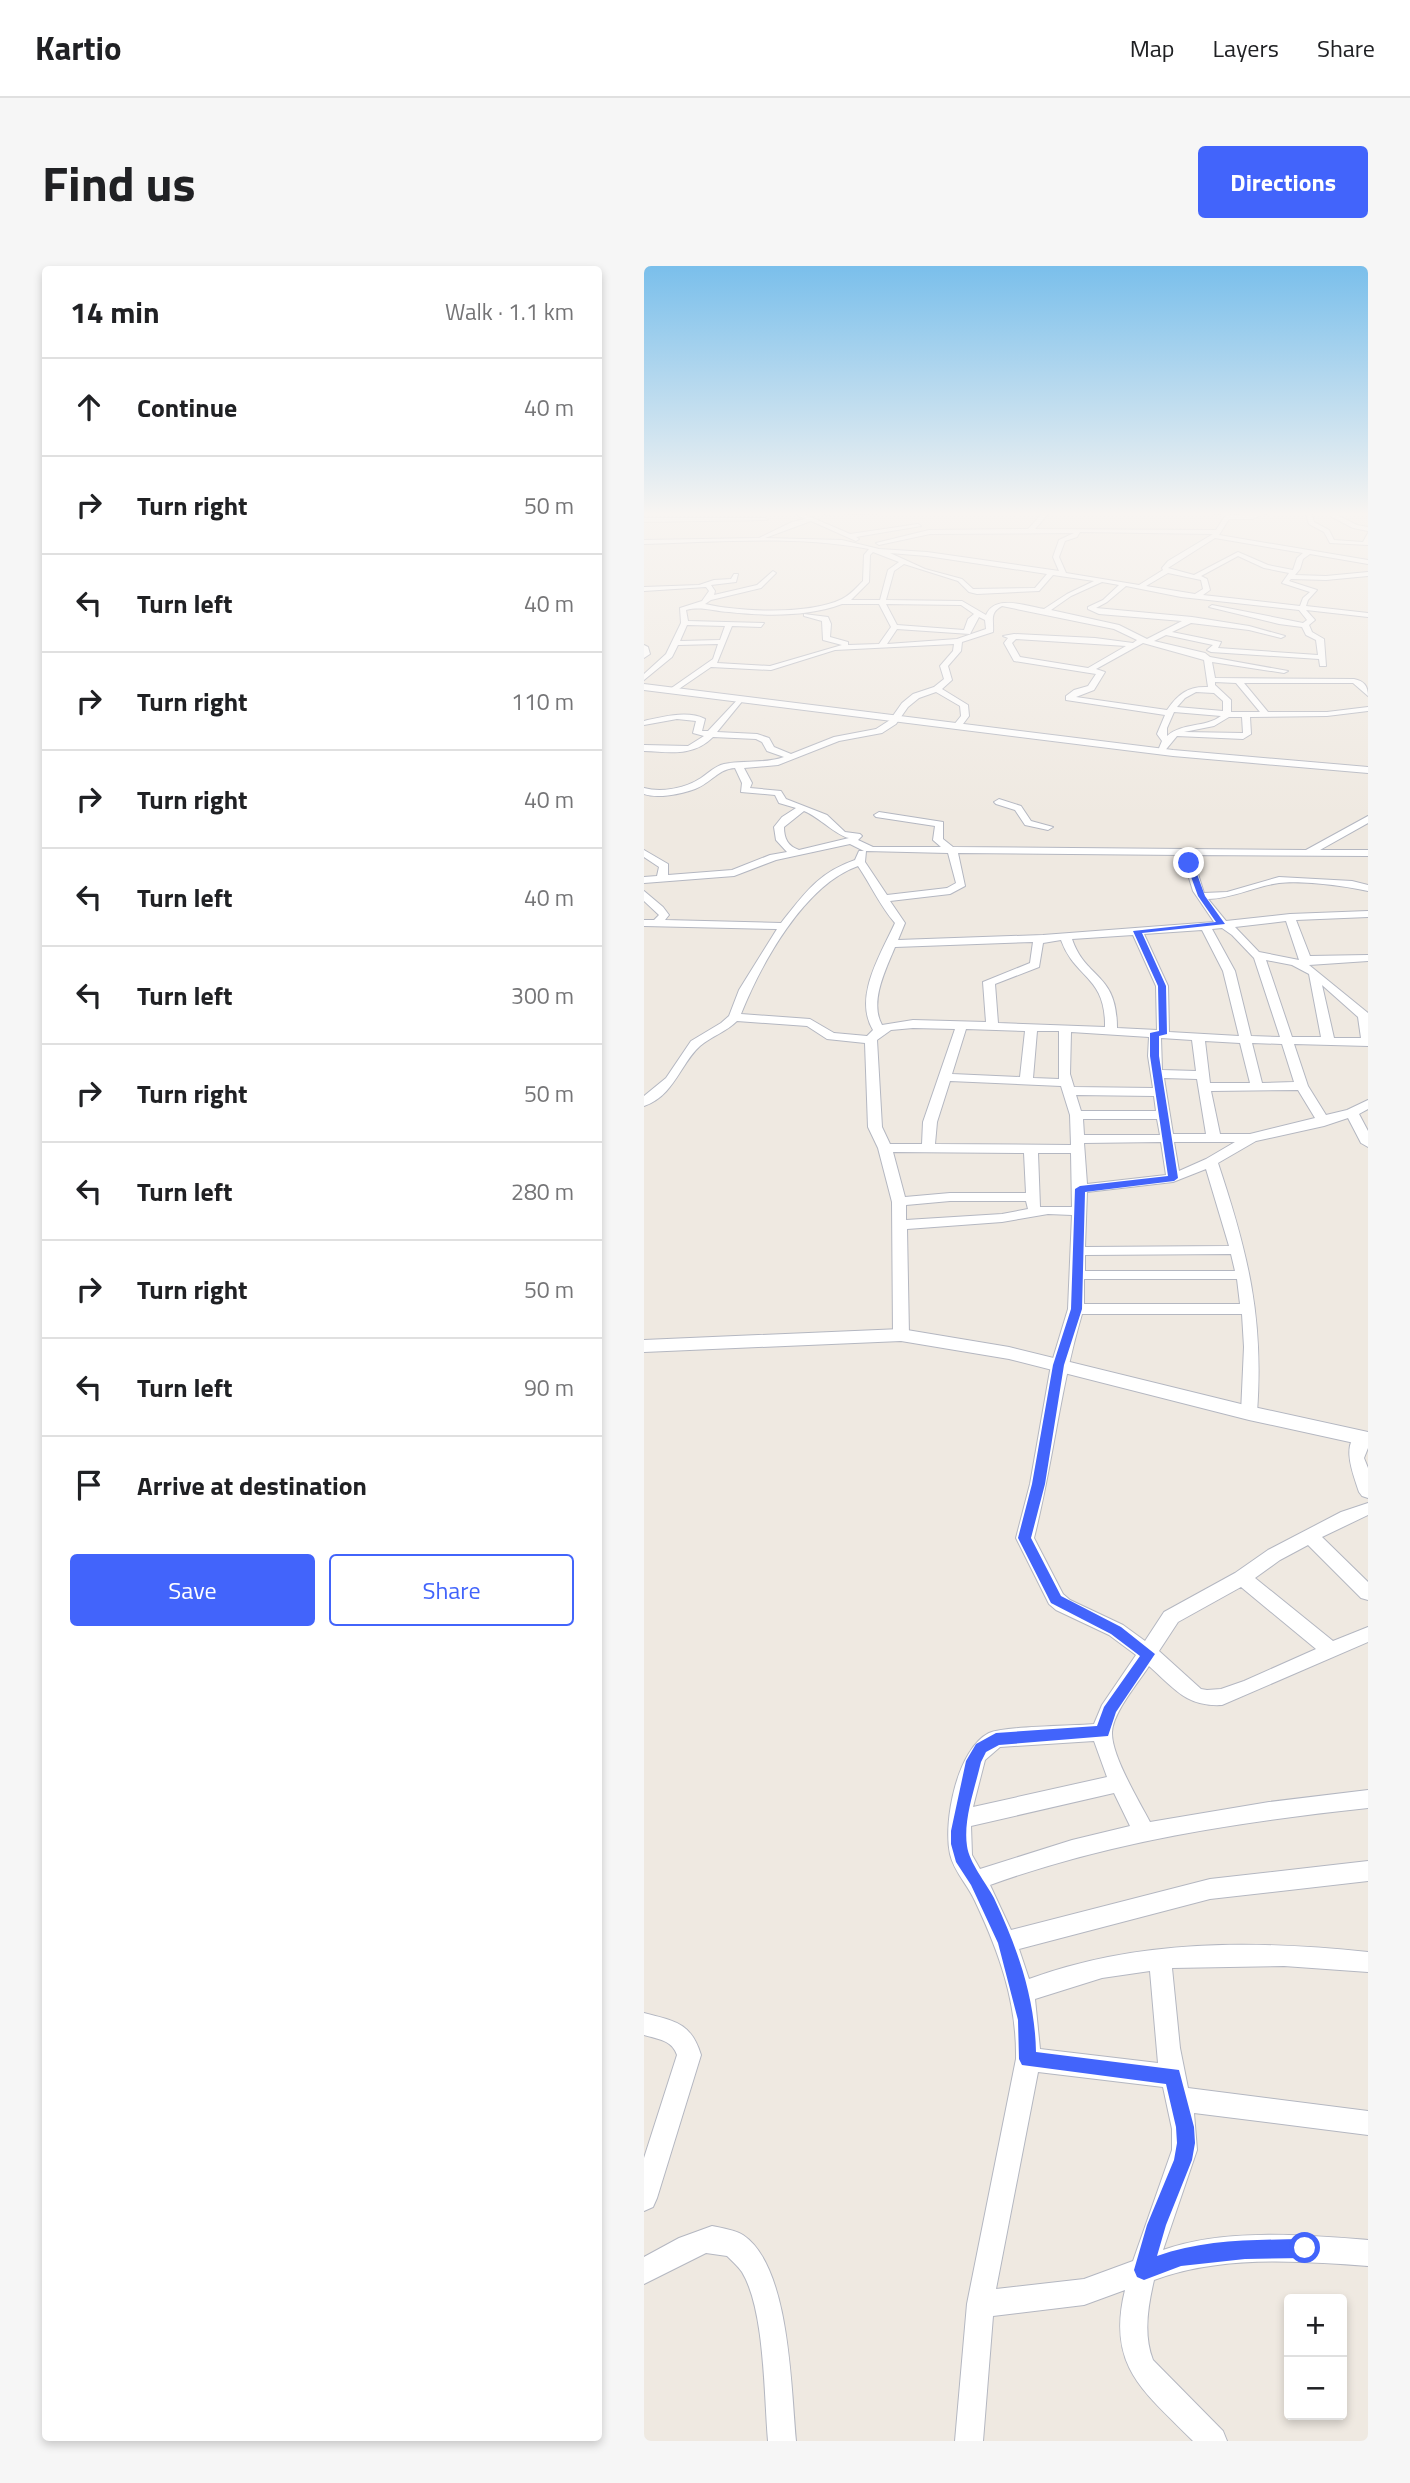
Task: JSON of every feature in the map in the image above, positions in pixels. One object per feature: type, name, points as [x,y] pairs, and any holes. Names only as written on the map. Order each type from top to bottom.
[{"type":"street","points":[[644,678],[669,655],[685,623],[683,614]]},
{"type":"street","points":[[800,614],[825,619],[826,638],[850,646]]},
{"type":"street","points":[[887,614],[895,627]]},
{"type":"street","points":[[895,627],[967,632],[978,614]]},
{"type":"street","points":[[980,614],[988,619]]},
{"type":"street","points":[[711,665],[771,668],[812,653],[850,646],[910,645],[958,640],[990,629],[988,619],[990,614]]},
{"type":"street","points":[[1056,614],[1116,627],[1141,643]]},
{"type":"street","points":[[1086,620],[1092,614]]},
{"type":"street","points":[[1114,614],[1189,621],[1281,636]]},
{"type":"street","points":[[1089,670],[1141,643],[1167,633],[1201,614]]},
{"type":"street","points":[[1240,614],[1288,624],[1306,625],[1311,620],[1305,614]]},
{"type":"street","points":[[685,623],[761,625]]},
{"type":"street","points":[[698,634],[702,624]]},
{"type":"street","points":[[673,691],[711,665],[720,654],[729,624]]},
{"type":"street","points":[[1274,675],[1275,651],[1288,624]]},
{"type":"street","points":[[1306,625],[1309,634],[1320,639],[1325,676]]},
{"type":"street","points":[[883,645],[895,627]]},
{"type":"street","points":[[910,645],[922,628]]},
{"type":"street","points":[[1167,633],[1218,643],[1205,657]]},
{"type":"street","points":[[677,639],[698,634],[724,638]]},
{"type":"street","points":[[1274,675],[1141,643],[1010,636],[1008,642],[1017,659],[1101,672],[1091,688],[1076,692],[1069,698],[1246,716],[1333,714],[1368,709]]},
{"type":"street","points":[[677,639],[724,638]]},
{"type":"street","points":[[644,791],[653,794],[693,787],[717,769],[738,764],[775,763],[837,739],[879,731],[897,719],[905,705],[916,696],[937,689],[948,680],[944,666],[957,651],[958,640]]},
{"type":"street","points":[[644,648],[644,656]]},
{"type":"street","points":[[1212,650],[1321,653]]},
{"type":"street","points":[[1205,657],[1211,686],[1224,696],[1228,714]]},
{"type":"street","points":[[1211,680],[1239,681],[1274,675],[1325,676],[1358,681],[1368,694]]},
{"type":"street","points":[[1239,681],[1266,715]]},
{"type":"street","points":[[644,687],[1160,751],[1368,770]]},
{"type":"street","points":[[937,689],[964,705],[965,716],[957,726]]},
{"type":"street","points":[[1166,740],[1161,734],[1174,708],[1192,690],[1216,691]]},
{"type":"street","points":[[644,748],[691,748],[712,733],[718,721],[740,699]]},
{"type":"street","points":[[1174,708],[1226,703]]},
{"type":"street","points":[[1160,751],[1166,740],[1175,733],[1193,725],[1218,723],[1228,714]]},
{"type":"street","points":[[1175,733],[1240,737],[1247,734],[1246,716]]},
{"type":"street","points":[[644,723],[677,717],[701,719],[697,733],[757,737],[766,740],[770,749],[790,756]]},
{"type":"street","points":[[738,764],[747,783],[744,790],[778,793],[782,801],[803,807],[838,826],[842,834],[857,836],[851,841],[808,853],[788,850],[783,845],[779,827],[785,819],[803,807]]},
{"type":"street","points":[[999,802],[1018,808],[1028,823],[1048,827]]},
{"type":"street","points":[[879,815],[940,824],[939,840],[953,852],[961,881],[958,888],[884,899]]},
{"type":"street","points":[[1309,852],[1368,819]]},
{"type":"street","points":[[851,841],[863,847],[882,850],[953,852],[1368,853]]},
{"type":"street","points":[[863,847],[860,862],[887,907],[900,921],[873,990],[870,1011],[876,1035],[875,1126],[885,1148],[900,1202],[901,1335]]},
{"type":"street","points":[[644,880],[734,873],[774,857],[796,852]]},
{"type":"street","points":[[1186,852],[1201,896],[1221,924],[1236,933],[1251,953],[1259,957],[1308,966],[1368,958]]},
{"type":"street","points":[[644,853],[664,866],[663,878]]},
{"type":"street","points":[[644,1102],[670,1081],[695,1044],[725,1026],[734,1017],[745,990],[785,926],[818,886],[837,870],[860,862]]},
{"type":"street","points":[[1201,896],[1228,895],[1279,880],[1352,884],[1368,888]]},
{"type":"street","points":[[644,894],[664,915],[658,922]]},
{"type":"street","points":[[892,944],[1043,938],[1290,917],[1368,914]]},
{"type":"street","points":[[1290,917],[1308,966],[1328,1040]]},
{"type":"street","points":[[644,923],[785,926]]},
{"type":"street","points":[[1205,925],[1229,971],[1257,1087]]},
{"type":"street","points":[[1137,931],[1162,986],[1157,1074],[1174,1178]]},
{"type":"street","points":[[1065,936],[1074,960],[1107,993],[1111,1031]]},
{"type":"street","points":[[992,1026],[989,982],[1035,965],[1037,942],[1043,938]]},
{"type":"street","points":[[1259,957],[1301,1086],[1324,1122]]},
{"type":"street","points":[[734,1017],[810,1023],[831,1036],[876,1035],[901,1024],[962,1024],[1198,1037],[1368,1042],[1364,1016],[1308,966]]},
{"type":"street","points":[[1343,997],[1368,1005]]},
{"type":"street","points":[[928,1149],[930,1122],[962,1024]]},
{"type":"street","points":[[1026,1081],[1031,1027]]},
{"type":"street","points":[[1065,1028],[1064,1074],[1076,1115],[1080,1189],[1079,1275],[1076,1309],[1059,1365],[1039,1484],[1025,1538],[1056,1599],[1116,1630],[1149,1654],[1195,1695],[1207,1698],[1222,1697],[1368,1634]]},
{"type":"street","points":[[1198,1037],[1214,1139]]},
{"type":"street","points":[[1157,1074],[1257,1087],[1301,1086]]},
{"type":"street","points":[[946,1077],[1159,1092]]},
{"type":"street","points":[[885,1148],[1031,1149],[1168,1139],[1251,1138],[1324,1122],[1352,1113],[1368,1104]]},
{"type":"street","points":[[1352,1113],[1368,1143]]},
{"type":"street","points":[[1076,1115],[1164,1115]]},
{"type":"street","points":[[1080,1189],[1174,1178],[1211,1163],[1251,1138]]},
{"type":"street","points":[[1031,1149],[1033,1213]]},
{"type":"street","points":[[1211,1163],[1238,1250],[1251,1308],[1254,1368],[1249,1413]]},
{"type":"street","points":[[900,1202],[950,1197],[1032,1197]]},
{"type":"street","points":[[901,1225],[1079,1211]]},
{"type":"street","points":[[1078,1251],[1238,1250]]},
{"type":"street","points":[[1079,1275],[1243,1275]]},
{"type":"street","points":[[1076,1309],[1251,1308]]},
{"type":"street","points":[[644,1346],[901,1335],[969,1344],[1366,1439],[1356,1458],[1368,1492]]},
{"type":"street","points":[[1143,1830],[1110,1763],[1102,1732],[1109,1711],[1171,1617],[1242,1578],[1274,1555],[1347,1516],[1368,1509]]},
{"type":"street","points":[[1310,1536],[1368,1593]]},
{"type":"street","points":[[1242,1578],[1329,1649]]},
{"type":"street","points":[[969,2441],[980,2304],[1028,2059],[1028,2033],[1022,1993],[1006,1942],[977,1880],[962,1857],[959,1844],[961,1819],[974,1761],[981,1748],[996,1739],[1102,1732]]},
{"type":"street","points":[[961,1819],[1119,1783]]},
{"type":"street","points":[[977,1880],[1143,1830],[1290,1807],[1368,1799]]},
{"type":"street","points":[[1006,1942],[1210,1889],[1368,1871]]},
{"type":"street","points":[[1022,1993],[1048,1982],[1086,1972],[1210,1955],[1277,1954],[1368,1962]]},
{"type":"street","points":[[1160,1960],[1176,2087],[1185,2127],[1183,2160],[1156,2225],[1144,2270],[1132,2345],[1135,2359],[1167,2397],[1213,2441]]},
{"type":"street","points":[[644,2024],[681,2036],[687,2042],[689,2055],[644,2198]]},
{"type":"street","points":[[1028,2059],[1368,2123]]},
{"type":"street","points":[[644,2271],[709,2238],[730,2240],[748,2255],[762,2285],[775,2350],[782,2441]]},
{"type":"street","points":[[980,2304],[1084,2292],[1181,2257],[1245,2249],[1316,2248],[1368,2253]]},
{"type":"route","points":[[1189,863],[1201,896],[1221,924],[1137,931],[1162,986],[1163,1034],[1155,1033],[1154,1056],[1174,1178],[1110,1188],[1080,1189],[1076,1309],[1059,1365],[1039,1484],[1025,1538],[1056,1599],[1063,1605],[1116,1630],[1149,1654],[1109,1711],[1102,1732],[996,1739],[981,1748],[974,1761],[959,1831],[959,1844],[968,1870],[977,1880],[1006,1942],[1022,1993],[1027,2020],[1028,2059],[1172,2076],[1185,2127],[1186,2143],[1183,2160],[1156,2225],[1144,2270],[1181,2257],[1212,2252],[1305,2248]]}]
